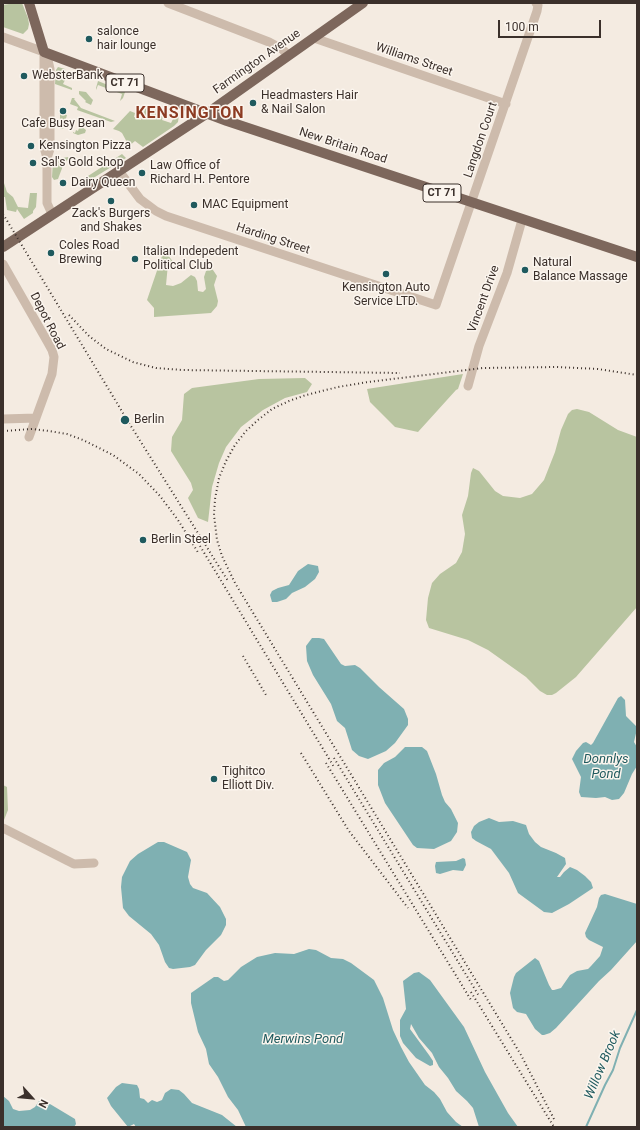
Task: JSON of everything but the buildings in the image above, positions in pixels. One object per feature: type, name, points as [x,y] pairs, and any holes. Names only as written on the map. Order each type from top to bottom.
[{"type":"main road","points":[[29,3],[44,52]]},
{"type":"main road","name":"Farmington Avenue","points":[[3,247],[206,114],[363,3]]},
{"type":"main road","name":"New Britain Road","points":[[44,52],[206,114],[637,257]]},
{"type":"street","points":[[168,3],[270,42],[282,49],[288,55]]},
{"type":"street","name":"Langdon Court","points":[[436,305],[506,104],[537,11],[537,4]]},
{"type":"street","points":[[3,37],[44,52],[43,62],[47,88],[47,139],[44,149],[47,158],[47,203],[52,214]]},
{"type":"street","name":"Williams Street","points":[[314,38],[506,104]]},
{"type":"street","name":"Harding Street","points":[[119,171],[140,199],[156,211],[166,216],[436,305]]},
{"type":"street","name":"Vincent Drive","points":[[468,386],[479,346],[507,273],[522,220]]},
{"type":"street","name":"Depot Road","points":[[3,264],[53,352],[53,371],[29,437]]},
{"type":"street","points":[[3,419],[36,418]]},
{"type":"street","points":[[3,828],[74,864],[94,863]]},
{"type":"green space","points":[[22,3],[28,18],[28,29],[23,34],[3,27],[3,5]]},
{"type":"green space","points":[[58,67],[65,69],[66,73],[74,77],[67,76],[63,84],[72,88],[72,90],[55,84],[56,70]]},
{"type":"green space","points":[[98,81],[125,92],[123,98],[120,101],[122,94],[98,85],[96,90]]},
{"type":"green space","points":[[79,91],[86,92],[93,100],[91,105],[85,102],[86,101],[79,94]]},
{"type":"green space","points":[[72,98],[75,98],[74,99],[81,108],[115,121],[111,122],[77,110],[78,107],[70,104]]},
{"type":"green space","points":[[146,107],[164,112],[162,120],[171,123],[176,113],[179,114],[178,122],[143,147],[135,141],[129,146],[122,133],[113,129],[130,111],[135,113],[134,117],[141,120]]},
{"type":"green space","points":[[60,113],[67,115],[63,129],[60,128]]},
{"type":"green space","points":[[82,127],[86,130],[85,133],[78,135],[73,133],[75,133],[76,130],[78,131],[79,128]]},
{"type":"green space","points":[[122,154],[126,158],[90,180],[88,178],[88,176]]},
{"type":"green space","points":[[68,157],[69,159],[64,163],[58,179],[54,180],[52,177],[53,160]]},
{"type":"green space","points":[[3,180],[7,192],[13,197],[18,207],[28,208],[30,193],[37,193],[36,207],[33,213],[24,219],[17,209],[16,212],[7,210],[5,197],[3,197]]},
{"type":"green space","points":[[164,250],[174,263],[168,264],[166,285],[173,286],[181,283],[191,275],[195,277],[197,281],[198,291],[203,292],[206,289],[204,277],[206,271],[211,267],[217,276],[214,285],[218,301],[217,306],[211,313],[154,317],[154,308],[147,300]]},
{"type":"green space","points":[[463,374],[458,389],[418,432],[395,427],[370,402],[367,389]]},
{"type":"green space","points":[[305,378],[312,384],[307,392],[285,398],[263,410],[241,427],[226,447],[219,463],[212,487],[208,522],[198,518],[188,498],[193,490],[191,483],[171,451],[172,437],[182,420],[184,394],[192,388],[259,379]]},
{"type":"green space","points":[[577,409],[589,412],[618,430],[637,437],[637,607],[576,677],[556,693],[547,695],[540,691],[526,677],[488,650],[468,640],[429,628],[426,620],[428,598],[432,583],[440,574],[456,563],[462,552],[465,534],[462,515],[468,496],[473,468],[479,471],[495,491],[503,496],[520,498],[532,494],[544,480],[568,414],[572,410]]},
{"type":"green space","points":[[3,785],[7,787],[8,810],[4,820],[3,820]]},
{"type":"water","points":[[308,564],[318,566],[319,572],[315,579],[305,587],[292,593],[286,599],[272,602],[270,595],[272,591],[289,585],[298,571]]},
{"type":"water","points":[[312,638],[324,639],[341,664],[345,666],[355,665],[360,668],[404,709],[408,719],[408,725],[395,743],[386,751],[368,759],[359,756],[352,750],[345,728],[337,721],[331,704],[313,675],[307,661],[306,646]]},
{"type":"water","name":"Donnlys Pond","points":[[621,696],[625,700],[626,716],[637,729],[634,742],[637,747],[637,766],[624,793],[619,799],[612,800],[605,797],[581,797],[579,792],[581,777],[572,759],[576,751],[583,743],[586,742],[591,745],[593,743],[618,698]]},
{"type":"water","points":[[405,747],[422,747],[427,751],[445,802],[451,809],[458,823],[457,832],[451,841],[434,849],[417,848],[413,845],[385,803],[378,785],[378,770],[384,763],[395,757]]},
{"type":"water","points":[[489,818],[499,822],[513,821],[526,825],[529,834],[535,842],[541,847],[565,858],[566,864],[557,877],[560,877],[570,867],[585,876],[591,882],[593,888],[552,913],[544,912],[518,893],[509,873],[491,849],[472,838],[471,832],[474,826]]},
{"type":"water","points":[[158,842],[164,842],[187,852],[191,860],[188,877],[190,884],[193,888],[207,893],[220,907],[226,919],[226,925],[221,935],[206,950],[195,965],[190,967],[169,968],[165,962],[159,945],[151,934],[129,916],[123,908],[121,887],[122,877],[130,861],[138,854]]},
{"type":"water","points":[[463,858],[465,859],[466,865],[463,871],[453,870],[440,874],[436,873],[436,862],[456,861]]},
{"type":"water","points":[[605,894],[637,904],[637,941],[556,1028],[550,1033],[542,1035],[535,1029],[526,1014],[517,1012],[513,1008],[510,993],[514,977],[516,973],[535,958],[539,961],[549,985],[552,990],[554,990],[561,988],[570,975],[577,971],[588,969],[600,956],[603,947],[589,940],[585,933],[597,907],[599,898],[601,895]]},
{"type":"water","name":"Merwins Pond","points":[[309,949],[316,950],[331,958],[343,959],[374,980],[383,998],[393,1030],[409,1062],[425,1085],[440,1099],[447,1112],[463,1127],[246,1127],[238,1110],[228,1097],[218,1077],[209,1064],[206,1049],[198,1032],[191,1003],[191,993],[214,977],[218,977],[224,981],[228,980],[241,967],[257,957],[275,953],[294,954]]},
{"type":"water","points":[[419,972],[430,980],[464,1027],[485,1072],[508,1113],[518,1127],[479,1127],[473,1108],[456,1091],[439,1067],[432,1053],[419,1038],[411,1024],[410,1029],[433,1061],[433,1065],[430,1066],[416,1058],[403,1043],[400,1036],[400,1020],[406,1009],[403,981],[414,973]]},
{"type":"water","points":[[122,1083],[137,1085],[140,1098],[144,1099],[148,1103],[152,1100],[157,1102],[162,1100],[165,1093],[171,1089],[179,1090],[192,1103],[222,1115],[237,1127],[136,1127],[134,1124],[128,1127],[111,1106],[107,1098],[116,1087]]},
{"type":"water","points":[[3,1096],[9,1101],[13,1109],[19,1111],[30,1110],[35,1107],[39,1101],[45,1101],[75,1119],[76,1124],[74,1127],[3,1127]]},
{"type":"waterway","name":"Willow Brook","points":[[586,1127],[613,1070],[620,1048],[637,1010]]},
{"type":"railway","points":[[3,214],[129,423],[228,581]]},
{"type":"railway","points":[[69,315],[89,336],[106,349],[133,362],[156,368],[182,370],[400,373]]},
{"type":"railway","points":[[554,1119],[521,1055],[235,583],[222,556],[217,540],[214,515],[215,499],[219,478],[226,461],[235,445],[246,431],[272,409],[306,395],[338,387],[368,382],[483,368],[557,367],[598,369],[637,375]]},
{"type":"railway","points":[[3,431],[32,429],[67,434],[113,455],[139,474],[160,496],[178,520],[199,554]]},
{"type":"railway","points":[[200,546],[334,767]]},
{"type":"railway","points":[[243,656],[266,695]]},
{"type":"railway","points":[[301,753],[349,831],[408,908]]},
{"type":"railway","points":[[334,758],[479,996]]},
{"type":"railway","points":[[326,763],[471,1000]]},
{"type":"railway","points":[[471,992],[554,1127]]},
{"type":"place","name":"salonce hair lounge","points":[[89,39]]},
{"type":"place","name":"WebsterBank","points":[[24,76]]},
{"type":"place","name":"Headmasters Hair & Nail Salon","points":[[253,103]]},
{"type":"place","name":"Cafe Busy Bean","points":[[63,111]]},
{"type":"place","name":"Kensington Pizza","points":[[31,146]]},
{"type":"place","name":"Sal's Gold Shop","points":[[33,163]]},
{"type":"place","name":"Law Office of Richard H. Pentore","points":[[142,173]]},
{"type":"place","name":"Dairy Queen","points":[[63,183]]},
{"type":"place","name":"Zack's Burgers and Shakes","points":[[111,201]]},
{"type":"place","name":"MAC Equipment","points":[[194,205]]},
{"type":"place","name":"Coles Road Brewing","points":[[51,253]]},
{"type":"place","name":"Italian Indepedent Political Club","points":[[135,259]]},
{"type":"place","name":"Natural Balance Massage","points":[[525,270]]},
{"type":"place","name":"Kensington Auto Service LTD.","points":[[386,274]]},
{"type":"place","name":"Berlin","points":[[125,420]]},
{"type":"place","name":"Berlin Steel","points":[[143,540]]},
{"type":"place","name":"Tighitco Elliott Div.","points":[[214,779]]},
{"type":"district","name":"KENSINGTON","points":[[190,114]]}]
